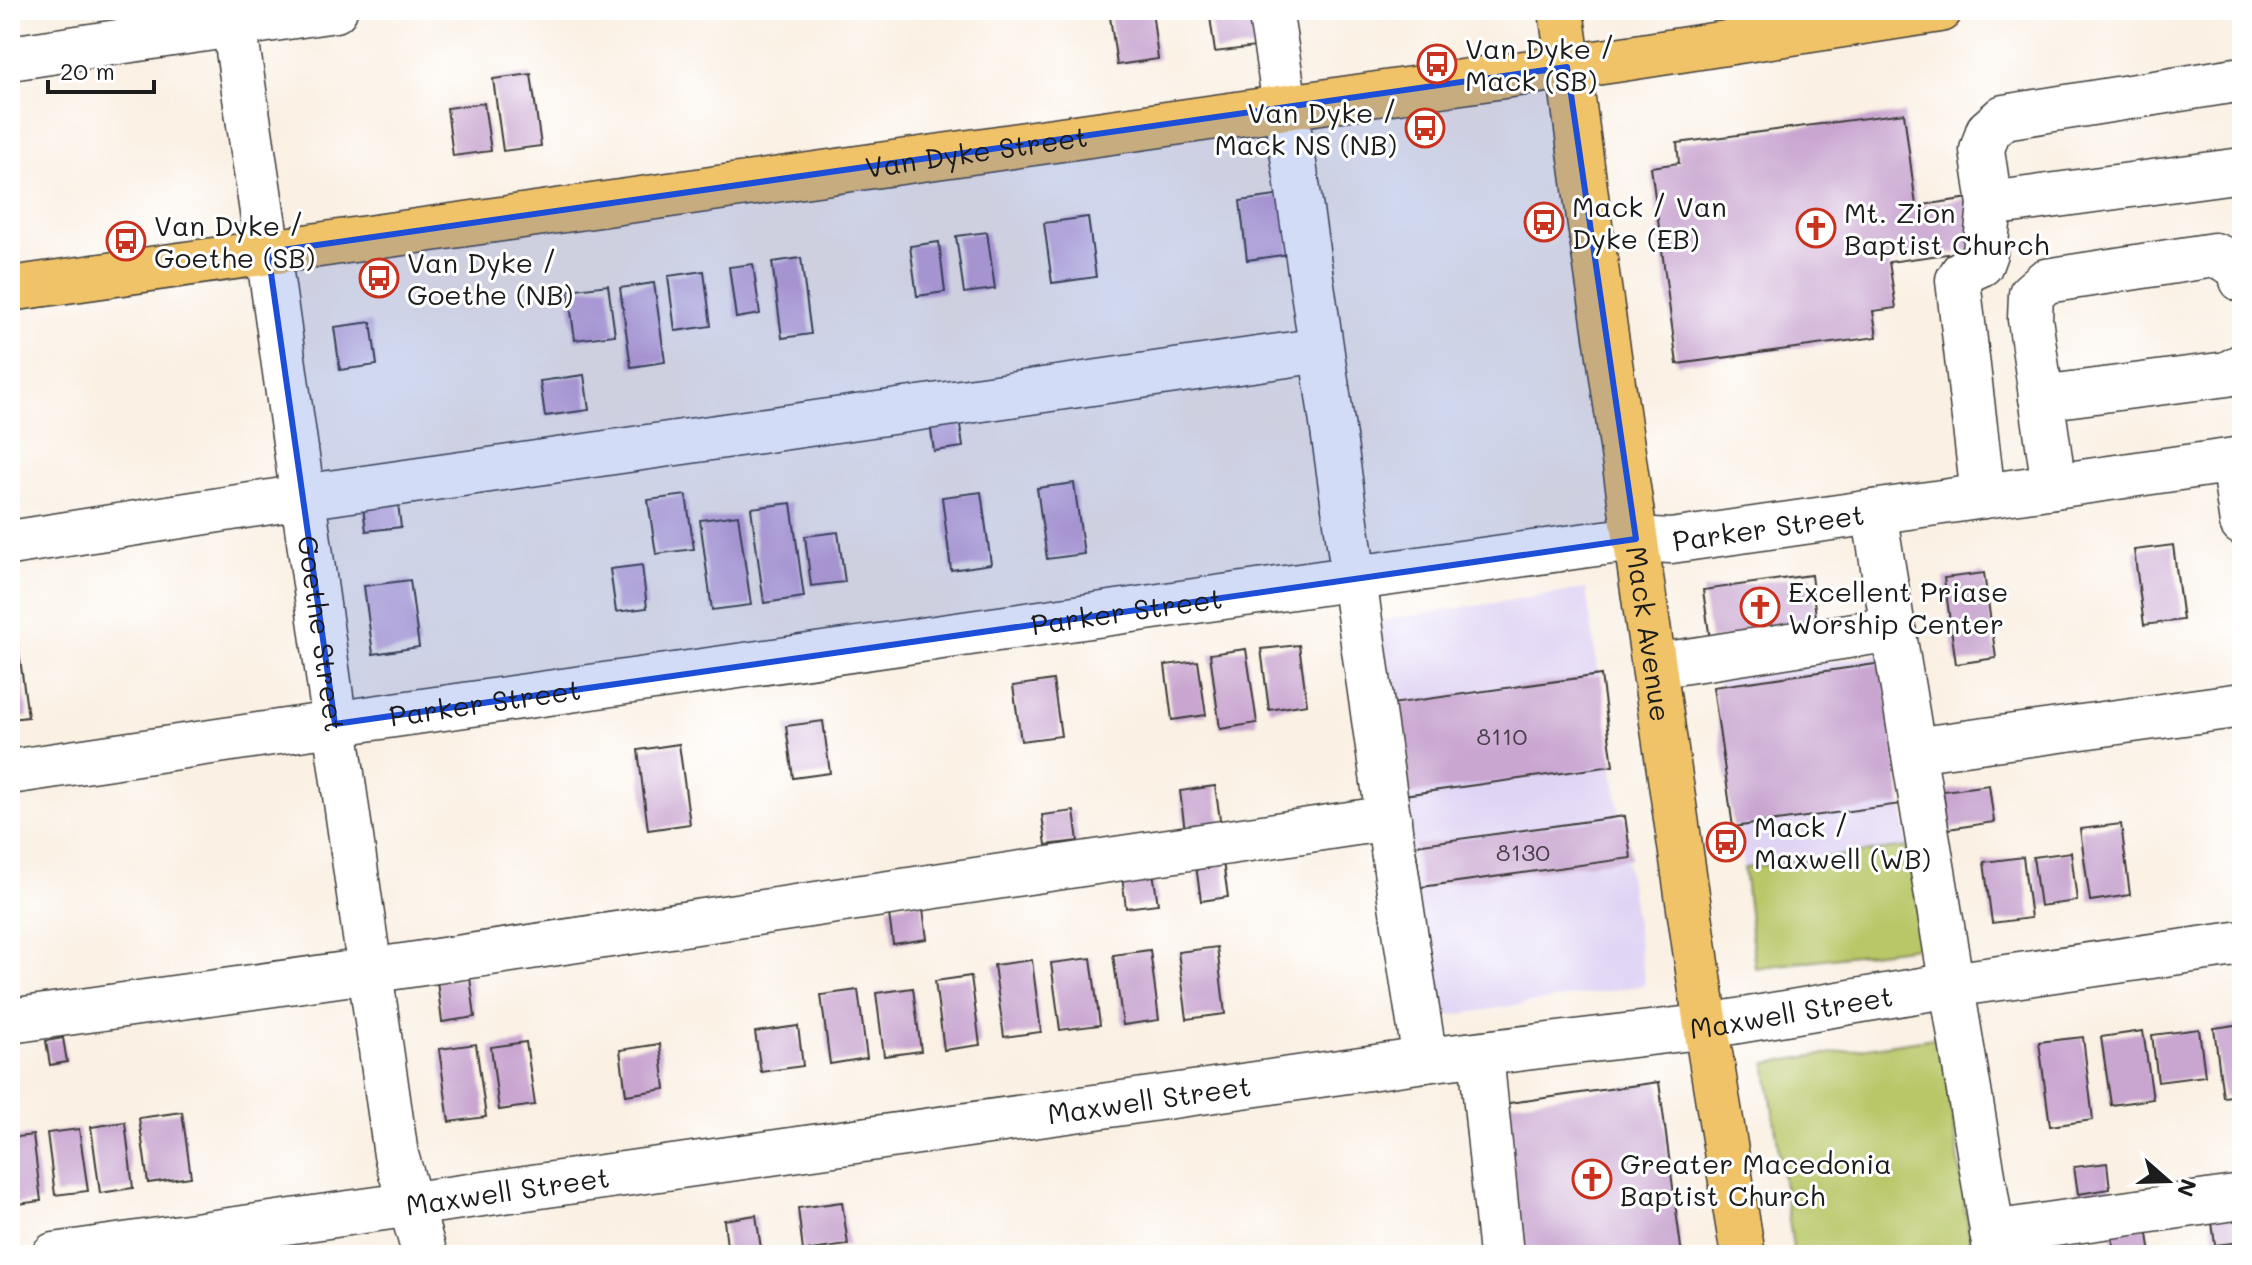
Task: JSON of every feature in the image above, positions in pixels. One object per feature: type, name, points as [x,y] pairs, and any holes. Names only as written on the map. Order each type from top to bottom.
[{"type":"main road","name":"Mack Avenue","points":[[1561,10],[1710,1053],[1743,1255]]},
{"type":"main road","name":"Van Dyke Street","points":[[10,289],[1567,67],[1798,21],[1940,10]]},
{"type":"street","points":[[10,58],[233,18],[335,10]]},
{"type":"street","points":[[1270,10],[1425,1060]]},
{"type":"street","name":"Goethe Street","points":[[233,18],[396,1155],[425,1255]]},
{"type":"street","points":[[1983,496],[1958,280],[1963,272],[1981,264],[1985,253],[1990,204],[1982,150],[1988,131],[2004,117],[2242,79]]},
{"type":"street","points":[[1990,204],[2242,170]]},
{"type":"street","points":[[2054,486],[2030,319],[2031,294],[2046,281],[2214,255],[2230,261],[2241,273],[2242,280]]},
{"type":"street","points":[[10,543],[302,497],[1321,350]]},
{"type":"street","points":[[2041,398],[2227,374],[2242,366]]},
{"type":"street","points":[[2238,460],[2242,523]]},
{"type":"street","name":"Parker Street","points":[[10,772],[1636,539],[1671,541],[2238,460]]},
{"type":"street","points":[[1874,512],[1994,1244],[2242,1197]]},
{"type":"street","points":[[1655,666],[1893,629]]},
{"type":"street","points":[[1913,750],[2242,705]]},
{"type":"street","points":[[10,1021],[370,971],[1389,818]]},
{"type":"street","name":"Maxwell Street","points":[[54,1255],[1425,1060],[1708,1026],[1951,985],[2242,943]]},
{"type":"street","points":[[1481,1054],[1501,1255]]},
{"type":"highlighted area","points":[[1567,67],[1636,539],[335,724],[268,252]]},
{"type":"shaded area","points":[[1586,589],[1645,985],[1435,1018],[1376,621]]},
{"type":"shaded area","points":[[1882,655],[1907,847],[1744,868],[1717,678]]},
{"type":"green space","points":[[1907,847],[1925,946],[1755,968],[1744,868]]},
{"type":"green space","points":[[1941,1037],[1972,1255],[1794,1255],[1766,1063]]},
{"type":"building","points":[[1109,10],[1152,10],[1158,59],[1117,65]]},
{"type":"building","points":[[1209,10],[1251,10],[1256,47],[1215,52]]},
{"type":"building","points":[[531,74],[541,146],[503,151],[493,79]]},
{"type":"building","points":[[484,103],[491,151],[453,156],[447,108]]},
{"type":"building","name":"Mt. Zion Baptist Church","points":[[1904,113],[1916,206],[1970,198],[1976,250],[1889,262],[1896,308],[1873,311],[1877,337],[1677,364],[1651,167],[1679,163],[1677,143]]},
{"type":"building","points":[[1283,195],[1290,254],[1247,260],[1240,201]]},
{"type":"building","points":[[1088,217],[1096,277],[1052,283],[1044,223]]},
{"type":"building","points":[[987,232],[995,289],[964,293],[956,236]]},
{"type":"building","points":[[939,242],[945,292],[917,296],[910,246]]},
{"type":"building","points":[[801,258],[811,334],[782,338],[772,262]]},
{"type":"building","points":[[753,264],[760,314],[736,318],[729,267]]},
{"type":"building","points":[[704,271],[711,326],[675,331],[668,276]]},
{"type":"building","points":[[654,283],[665,362],[631,367],[620,288]]},
{"type":"building","points":[[608,285],[615,335],[575,340],[568,290]]},
{"type":"building","points":[[371,322],[377,365],[340,370],[334,327]]},
{"type":"building","points":[[584,375],[589,410],[545,416],[540,381]]},
{"type":"building","points":[[959,418],[963,447],[934,451],[930,423]]},
{"type":"building","points":[[1074,483],[1084,554],[1047,559],[1037,488]]},
{"type":"building","points":[[981,492],[991,564],[951,570],[942,497]]},
{"type":"building","points":[[686,495],[694,549],[656,554],[648,500]]},
{"type":"building","points":[[397,496],[401,527],[366,531],[362,500]]},
{"type":"building","points":[[791,503],[804,597],[764,603],[751,508]]},
{"type":"building","points":[[738,515],[751,605],[712,610],[700,520]]},
{"type":"building","points":[[838,532],[845,582],[811,586],[805,536]]},
{"type":"building","points":[[2173,545],[2183,620],[2144,625],[2134,550]]},
{"type":"building","points":[[642,565],[647,608],[616,612],[610,569]]},
{"type":"building","points":[[1984,573],[1996,658],[1956,664],[1944,578]]},
{"type":"building","name":"Excellent Priase Worship Center","points":[[1811,575],[1817,625],[1710,640],[1703,590]]},
{"type":"building","points":[[410,580],[419,647],[373,654],[364,586]]},
{"type":"building","points":[[17,637],[28,717],[10,719],[10,638]]},
{"type":"building","points":[[1299,645],[1307,704],[1269,710],[1261,649]]},
{"type":"building","points":[[1246,649],[1257,723],[1220,729],[1210,654]]},
{"type":"building","points":[[1198,661],[1206,715],[1172,720],[1165,665]]},
{"type":"building","points":[[1883,663],[1901,804],[1733,827],[1713,687]]},
{"type":"building","points":[[1601,675],[1613,766],[1403,795],[1391,704]]},
{"type":"building","points":[[1053,680],[1061,736],[1021,741],[1013,686]]},
{"type":"building","points":[[823,721],[830,773],[793,778],[786,726]]},
{"type":"building","points":[[679,744],[690,824],[648,830],[638,750]]},
{"type":"building","points":[[1989,785],[1994,822],[1948,829],[1943,791]]},
{"type":"building","points":[[1215,786],[1221,826],[1185,831],[1180,791]]},
{"type":"building","points":[[1074,811],[1078,841],[1046,845],[1042,815]]},
{"type":"building","points":[[1625,816],[1631,858],[1421,887],[1415,845]]},
{"type":"building","points":[[2121,824],[2130,895],[2090,901],[2080,829]]},
{"type":"building","points":[[2071,852],[2077,901],[2040,906],[2033,857]]},
{"type":"building","points":[[2023,857],[2031,918],[1992,923],[1984,862]]},
{"type":"building","points":[[1223,862],[1228,897],[1201,901],[1196,866]]},
{"type":"building","points":[[1153,872],[1158,904],[1126,908],[1122,876]]},
{"type":"building","points":[[922,902],[927,939],[893,944],[888,907]]},
{"type":"building","points":[[1217,947],[1225,1014],[1187,1019],[1178,952]]},
{"type":"building","points":[[1150,950],[1159,1020],[1123,1025],[1113,955]]},
{"type":"building","points":[[1091,958],[1100,1025],[1060,1030],[1051,963]]},
{"type":"building","points":[[1032,960],[1041,1032],[1004,1037],[994,965]]},
{"type":"building","points":[[971,976],[980,1045],[944,1050],[935,981]]},
{"type":"building","points":[[470,977],[475,1017],[442,1022],[437,981]]},
{"type":"building","points":[[913,988],[921,1051],[884,1056],[876,993]]},
{"type":"building","points":[[858,990],[867,1058],[830,1064],[821,995]]},
{"type":"building","points":[[2242,1024],[2242,1095],[2223,1097],[2214,1028]]},
{"type":"building","points":[[798,1026],[803,1066],[761,1072],[755,1032]]},
{"type":"building","points":[[2199,1029],[2205,1076],[2158,1082],[2152,1035]]},
{"type":"building","points":[[2143,1031],[2153,1099],[2111,1105],[2101,1037]]},
{"type":"building","points":[[2083,1037],[2093,1120],[2050,1126],[2039,1042]]},
{"type":"building","points":[[63,1038],[67,1062],[50,1065],[46,1041]]},
{"type":"building","points":[[526,1042],[535,1105],[499,1110],[491,1047]]},
{"type":"building","points":[[476,1044],[486,1117],[449,1122],[439,1049]]},
{"type":"building","points":[[660,1044],[665,1089],[626,1095],[620,1050]]},
{"type":"building","name":"Greater Macedonia Baptist Church","points":[[1659,1082],[1682,1255],[1523,1255],[1502,1104]]},
{"type":"building","points":[[182,1112],[191,1177],[148,1183],[139,1118]]},
{"type":"building","points":[[125,1122],[133,1188],[100,1193],[91,1127]]},
{"type":"building","points":[[79,1129],[88,1191],[55,1195],[47,1133]]},
{"type":"building","points":[[33,1135],[41,1201],[10,1205],[10,1138]]},
{"type":"building","points":[[2107,1163],[2110,1189],[2078,1194],[2074,1167]]},
{"type":"building","points":[[842,1202],[848,1245],[803,1251],[798,1208]]},
{"type":"building","points":[[2242,1211],[2242,1242],[2215,1245],[2211,1215]]},
{"type":"building","points":[[756,1215],[762,1255],[728,1255],[724,1220]]},
{"type":"building","points":[[2147,1227],[2151,1255],[2115,1255],[2111,1232]]},
{"type":"place","name":"Van Dyke / Mack (SB)","points":[[1437,64]]},
{"type":"place","name":"Van Dyke / Mack NS (NB)","points":[[1425,128]]},
{"type":"place","name":"Mack / Van Dyke (EB)","points":[[1544,222]]},
{"type":"place","name":"Mt. Zion Baptist Church","points":[[1816,228]]},
{"type":"place","name":"Van Dyke / Goethe (SB)","points":[[126,241]]},
{"type":"place","name":"Van Dyke / Goethe (NB)","points":[[379,278]]},
{"type":"place","name":"Excellent Priase Worship Center","points":[[1760,607]]},
{"type":"place","name":"Mack / Maxwell (WB)","points":[[1726,842]]},
{"type":"place","name":"Greater Macedonia Baptist Church","points":[[1592,1179]]}]
